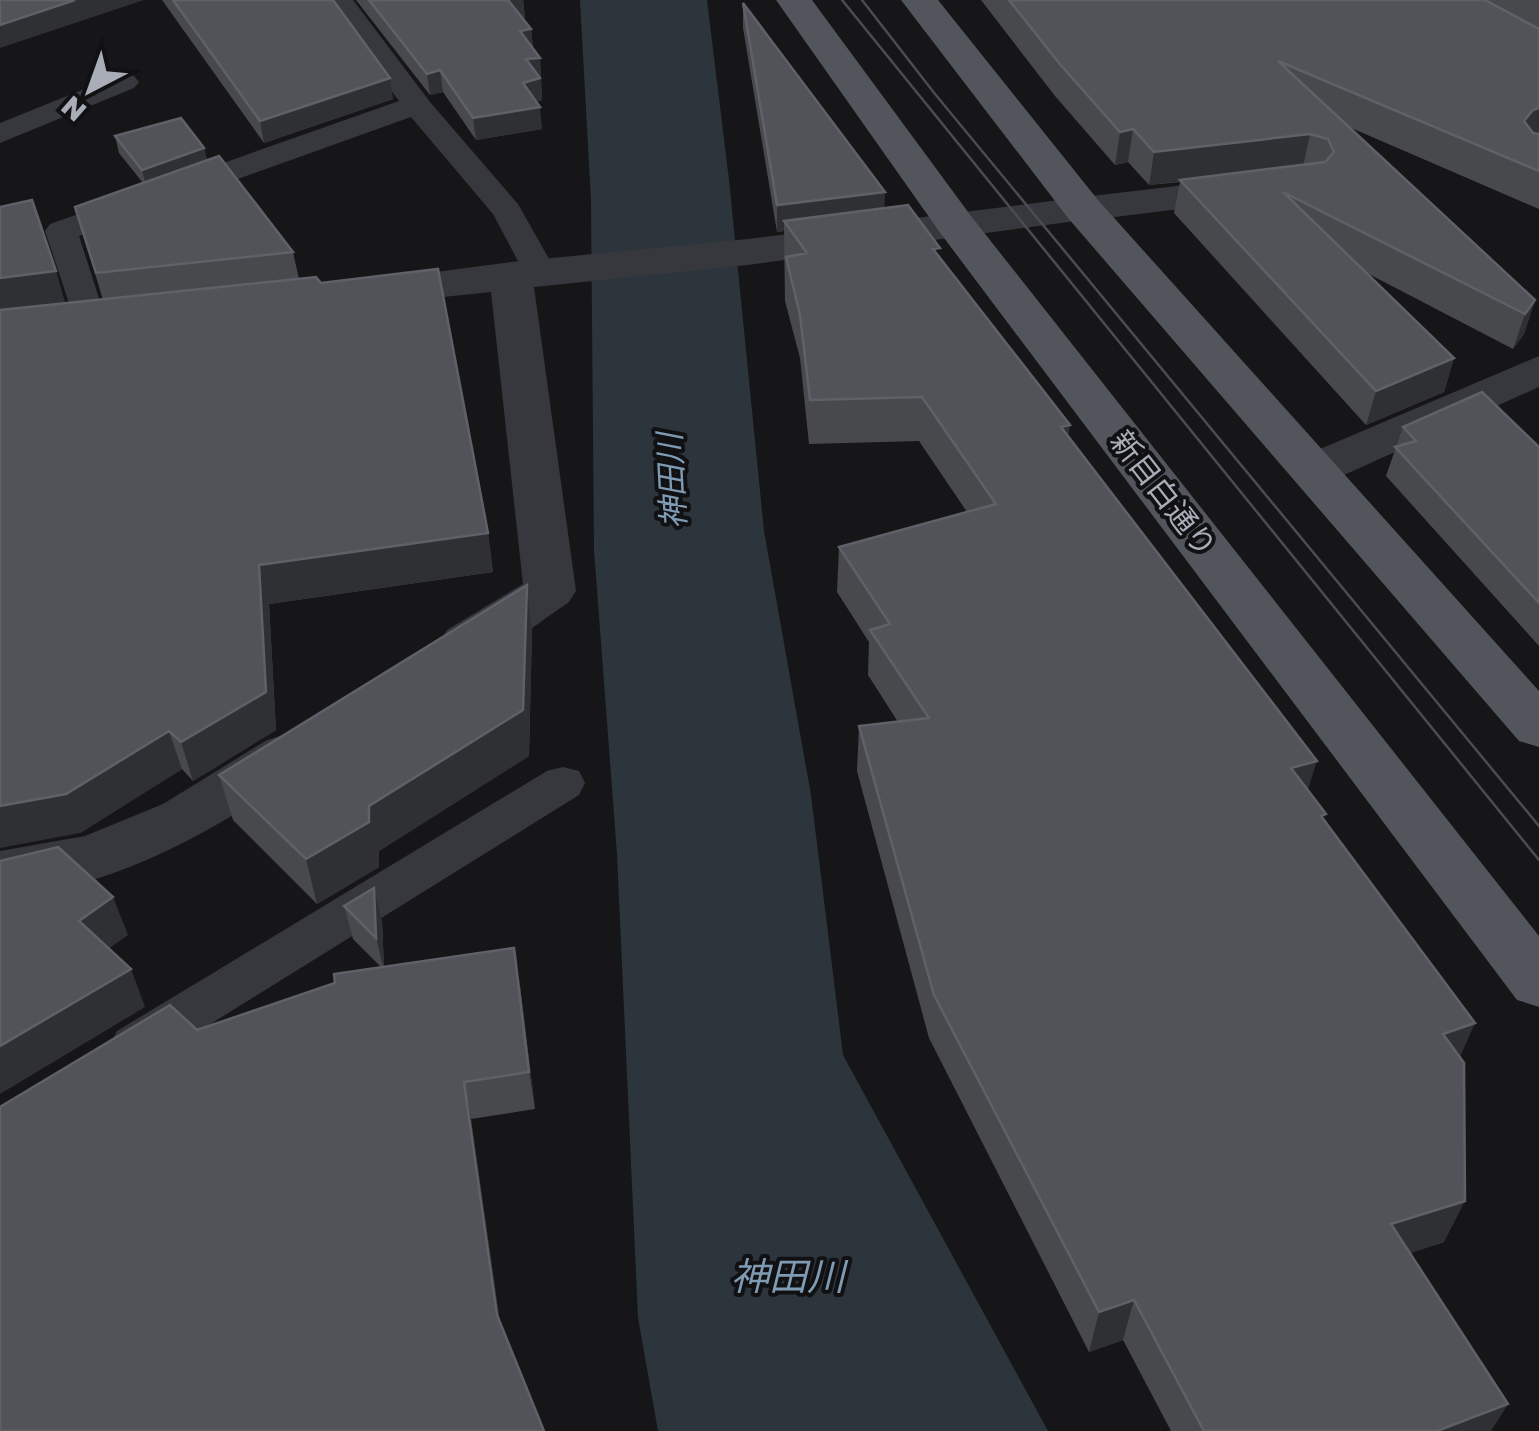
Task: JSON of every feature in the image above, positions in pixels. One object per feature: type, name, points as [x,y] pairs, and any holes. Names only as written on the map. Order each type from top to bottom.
[{"type":"main road","name":"新目白通り","points":[[794,0],[956,225],[1539,982]]},
{"type":"main road","points":[[919,0],[1083,209],[1539,726]]},
{"type":"street","points":[[322,297],[748,252],[1283,185]]},
{"type":"street","points":[[434,664],[550,591],[541,273]]},
{"type":"street","points":[[1316,469],[1539,370]]},
{"type":"street","points":[[0,878],[10,871],[93,857],[183,820],[333,726]]},
{"type":"lane","points":[[339,0],[417,106],[507,211],[541,273]]},
{"type":"lane","points":[[0,134],[124,82]]},
{"type":"lane","points":[[91,323],[61,231],[417,106]]},
{"type":"lane","points":[[101,1065],[563,783]]},
{"type":"water","name":"神田川","points":[[580,0],[707,0],[764,531],[811,795],[843,1055],[1048,1431],[658,1431],[638,1318],[617,854],[594,550],[591,200]]},
{"type":"building","points":[[0,0],[75,0],[0,25]]},
{"type":"building","points":[[173,0],[333,0],[390,78],[260,121]]},
{"type":"building","points":[[369,0],[508,0],[531,29],[520,31],[540,58],[526,59],[540,78],[523,83],[540,107],[473,118],[440,70],[427,74]]},
{"type":"building","points":[[1009,0],[1485,0],[1539,29],[1539,108],[1524,121],[1533,133],[1539,134],[1539,171],[1278,61],[1535,300],[1525,314],[1283,192],[1454,358],[1376,391],[1180,180],[1325,162],[1334,152],[1328,139],[1310,134],[1154,152],[1133,129],[1120,132]]},
{"type":"building","points":[[743,3],[885,192],[777,205]]},
{"type":"building","points":[[181,118],[204,148],[142,170],[115,136]]},
{"type":"building","points":[[219,156],[293,252],[96,273],[75,207]]},
{"type":"building","points":[[32,200],[56,271],[0,278],[0,207]]},
{"type":"building","points":[[908,205],[940,248],[933,249],[1070,425],[1061,427],[1317,761],[1291,768],[1326,814],[1321,816],[1475,1023],[1443,1034],[1464,1063],[1465,1201],[1391,1224],[1508,1404],[1437,1431],[1204,1431],[1134,1300],[1099,1312],[934,995],[859,726],[929,718],[870,630],[890,624],[839,547],[996,504],[922,397],[810,400],[800,315],[786,257],[807,253],[784,221]]},
{"type":"building","points":[[438,269],[488,533],[259,565],[266,692],[181,742],[169,731],[66,794],[0,806],[0,310],[316,277],[321,283]]},
{"type":"building","points":[[1482,392],[1539,447],[1539,603],[1395,447],[1416,441],[1403,427]]},
{"type":"building","points":[[527,585],[523,710],[369,806],[369,822],[306,859],[219,775]]},
{"type":"building","points":[[58,847],[113,897],[79,921],[131,969],[0,1046],[0,861]]},
{"type":"building","points":[[374,888],[376,938],[344,906]]},
{"type":"building","points":[[514,948],[529,1072],[464,1082],[497,1315],[544,1431],[0,1431],[0,1107],[170,1005],[197,1030],[335,983],[334,974]]},
{"type":"tram line","points":[[842,0],[1539,860]]},
{"type":"tram line","points":[[862,0],[935,94],[1539,826]]}]
